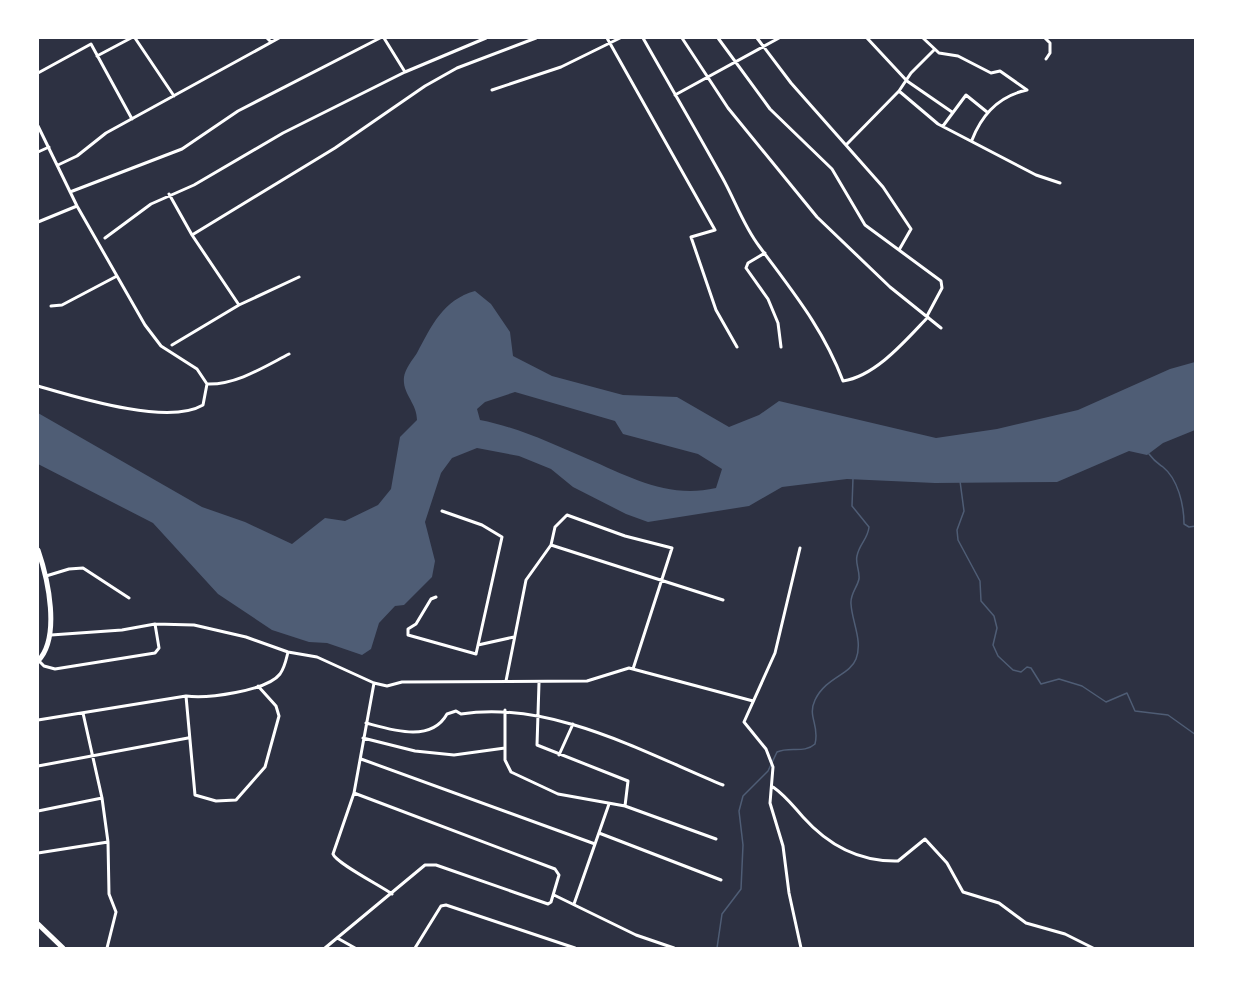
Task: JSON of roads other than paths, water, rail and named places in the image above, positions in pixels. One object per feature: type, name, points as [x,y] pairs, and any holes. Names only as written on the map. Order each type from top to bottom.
[{"type":"highway","points":[[38,550],[45,576],[51,635],[44,654],[38,661]]},
{"type":"highway","points":[[38,924],[63,948]]},
{"type":"street","points":[[97,56],[133,38],[174,96]]},
{"type":"street","points":[[267,38],[271,42]]},
{"type":"street","points":[[58,165],[77,156],[106,133],[279,38]]},
{"type":"street","points":[[70,192],[182,149],[238,111],[382,38],[405,72]]},
{"type":"street","points":[[105,238],[140,211],[169,194],[194,185],[283,133],[405,72],[486,38]]},
{"type":"street","points":[[192,235],[335,148],[425,86],[457,68],[536,38]]},
{"type":"street","points":[[607,38],[715,230],[691,237],[716,310],[737,347]]},
{"type":"street","points":[[492,90],[547,72],[620,38]]},
{"type":"street","points":[[643,38],[724,180],[743,219],[765,253],[800,298],[826,342],[843,381],[860,376],[878,364],[927,317],[942,283],[865,225],[832,169],[770,109],[718,38]]},
{"type":"street","points":[[682,38],[707,80],[782,177],[817,217],[890,287],[941,328]]},
{"type":"street","points":[[757,38],[791,83],[883,187],[911,229],[899,251]]},
{"type":"street","points":[[675,95],[707,80],[707,76],[779,38]]},
{"type":"street","points":[[867,38],[907,81],[952,112]]},
{"type":"street","points":[[923,38],[934,50],[958,56],[991,73],[1000,71],[1027,90],[1008,96],[987,112],[972,140]]},
{"type":"street","points":[[1045,38],[1050,43],[1050,53],[1046,59]]},
{"type":"street","points":[[38,73],[91,44],[132,119]]},
{"type":"street","points":[[847,144],[899,91],[934,50]]},
{"type":"street","points":[[899,91],[943,126],[1036,175],[1060,183]]},
{"type":"street","points":[[943,126],[966,95],[972,97],[987,112]]},
{"type":"street","points":[[38,126],[77,206],[153,338],[197,369],[207,384],[202,405],[194,410],[177,414],[80,399],[38,386]]},
{"type":"street","points":[[38,152],[49,147]]},
{"type":"street","points":[[169,194],[192,235],[239,305]]},
{"type":"street","points":[[38,222],[77,206]]},
{"type":"street","points":[[765,253],[748,263],[746,268],[771,305],[778,323],[781,347]]},
{"type":"street","points":[[51,306],[62,305],[117,276]]},
{"type":"street","points":[[171,345],[239,305],[299,277]]},
{"type":"street","points":[[207,384],[217,385],[243,377],[289,354]]},
{"type":"street","points":[[436,597],[431,599],[416,624],[408,629],[408,635],[476,654],[502,537],[482,525],[442,511]]},
{"type":"street","points":[[506,681],[525,580],[551,545],[555,527],[567,515],[673,550],[660,582],[633,669]]},
{"type":"street","points":[[551,545],[660,582],[723,600]]},
{"type":"street","points":[[800,548],[775,653],[744,725],[762,743],[773,767],[770,803],[783,846],[789,893],[801,948]]},
{"type":"street","points":[[45,576],[82,568],[129,598]]},
{"type":"street","points":[[51,635],[122,630],[154,624],[194,625],[246,637],[288,652],[317,657],[374,683],[387,686],[402,682],[587,681],[607,673],[633,669],[673,682],[699,685],[753,701]]},
{"type":"street","points":[[38,661],[44,666],[55,669],[155,653],[159,648],[154,624]]},
{"type":"street","points":[[478,645],[514,637]]},
{"type":"street","points":[[38,720],[186,696],[201,698],[258,686],[280,675],[288,652]]},
{"type":"street","points":[[374,683],[354,793],[333,857],[392,894]]},
{"type":"street","points":[[539,683],[537,746],[628,781],[625,807]]},
{"type":"street","points":[[186,696],[188,738],[195,795],[216,801],[236,800],[265,767],[279,716],[276,706],[258,686]]},
{"type":"street","points":[[366,723],[413,733],[443,722],[447,714],[456,711],[461,714],[505,710],[573,724],[723,785]]},
{"type":"street","points":[[505,710],[506,767],[510,772],[558,794],[625,807],[716,839]]},
{"type":"street","points":[[83,712],[102,798],[108,842],[109,894],[116,916],[106,948]]},
{"type":"street","points":[[558,755],[573,724]]},
{"type":"street","points":[[38,766],[188,738]]},
{"type":"street","points":[[363,738],[415,751],[454,755],[505,748]]},
{"type":"street","points":[[361,759],[437,786],[463,798],[595,844]]},
{"type":"street","points":[[772,786],[790,801],[813,828],[840,849],[856,855],[898,861],[924,839],[947,863],[963,892],[999,903],[1026,923],[1065,934],[1093,948]]},
{"type":"street","points":[[325,948],[339,939],[355,921],[392,894],[425,865],[431,864],[548,904],[554,895],[559,875],[555,869],[354,793]]},
{"type":"street","points":[[38,811],[102,798]]},
{"type":"street","points":[[574,904],[609,804]]},
{"type":"street","points":[[600,833],[721,880]]},
{"type":"street","points":[[38,853],[108,842]]},
{"type":"street","points":[[554,895],[636,935],[674,948]]},
{"type":"street","points":[[415,948],[441,906],[447,905],[576,948]]},
{"type":"street","points":[[339,939],[355,948]]},
{"type":"water","points":[[475,291],[491,304],[510,332],[513,356],[552,376],[623,395],[677,397],[729,427],[759,415],[779,401],[936,438],[997,429],[1078,410],[1170,369],[1195,362],[1195,430],[1163,443],[1147,455],[1129,451],[1057,482],[935,483],[847,479],[782,487],[749,506],[648,522],[626,514],[573,487],[551,469],[519,456],[477,448],[452,458],[441,473],[425,522],[435,561],[432,577],[404,605],[395,606],[379,623],[371,649],[362,655],[327,643],[309,642],[272,630],[218,594],[153,523],[38,464],[38,413],[202,507],[245,522],[292,544],[325,518],[345,521],[378,505],[391,489],[400,437],[417,420],[415,408],[404,383],[407,367],[440,315],[464,295]],"holes":[[[515,392],[615,421],[623,434],[698,454],[722,469],[716,488],[682,491],[634,479],[535,436],[480,420],[477,409],[485,402]]]},
{"type":"waterway","points":[[1149,454],[1173,478],[1183,509],[1184,524],[1189,527],[1196,526]]},
{"type":"waterway","points":[[717,948],[722,914],[741,889],[743,845],[739,811],[743,796],[768,771],[777,752],[806,749],[815,744],[816,732],[812,711],[815,700],[825,686],[849,669],[856,659],[858,638],[851,600],[859,579],[857,556],[869,527],[852,506],[853,478]]},
{"type":"waterway","points":[[960,481],[964,511],[957,530],[958,540],[980,581],[981,601],[994,616],[997,628],[993,645],[998,656],[1013,670],[1021,672],[1027,667],[1031,668],[1041,684],[1059,679],[1082,686],[1106,702],[1127,693],[1135,711],[1168,715],[1196,735]]}]
